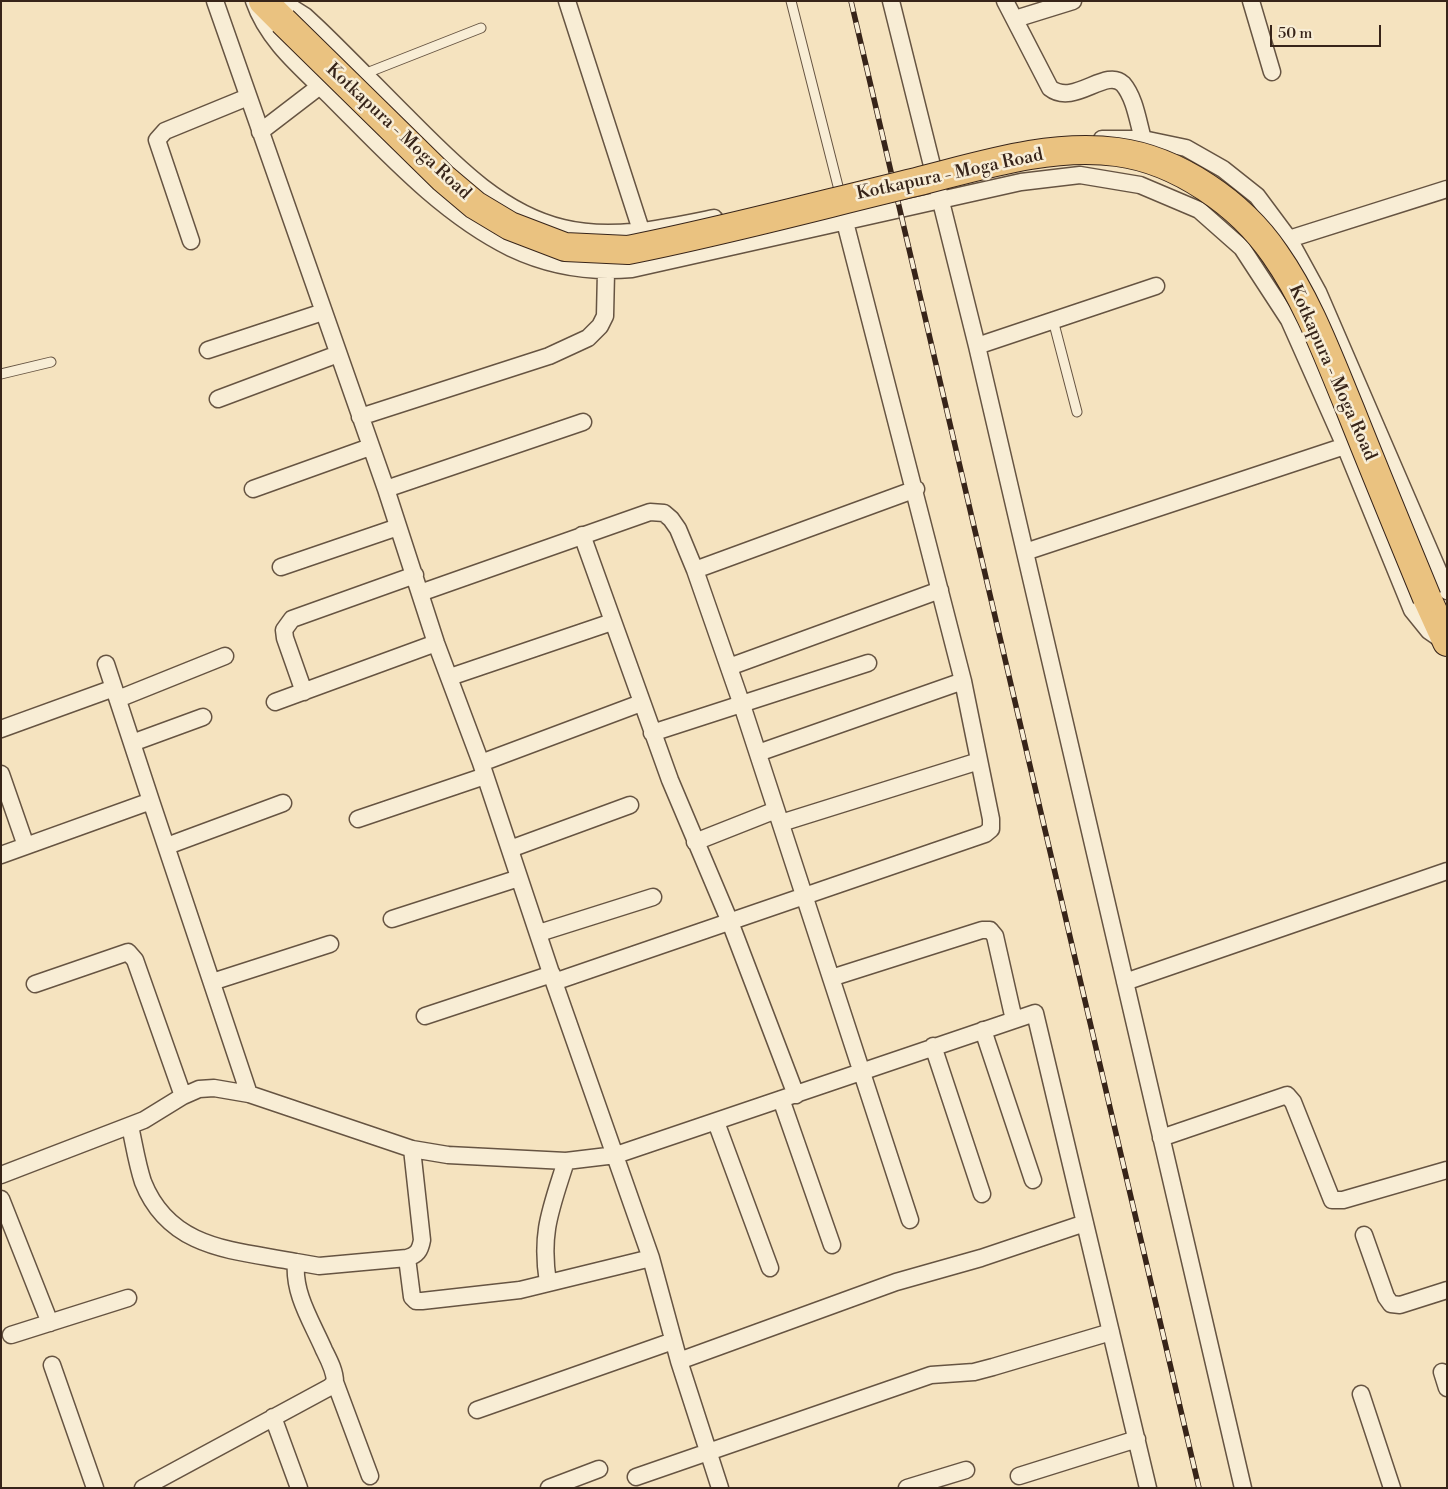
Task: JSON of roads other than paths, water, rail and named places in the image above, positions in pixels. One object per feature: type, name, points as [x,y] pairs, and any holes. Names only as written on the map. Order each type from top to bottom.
[{"type":"highway","name":"Kotkapura - Moga Road","points":[[263,1],[282,11],[443,178],[475,205],[510,226],[565,247],[628,250],[998,162],[1082,149],[1119,152],[1163,165],[1197,181],[1224,199],[1248,220],[1275,254],[1295,286],[1327,352],[1437,595],[1447,643]]},
{"type":"street","points":[[215,1],[386,489],[436,643],[483,769],[553,978],[651,1258],[673,1341],[720,1488]]},
{"type":"street","points":[[254,1],[260,18],[272,35],[320,86],[386,152],[470,224],[510,247],[540,260],[570,268],[606,272],[662,263],[1021,182],[1080,175],[1140,185],[1199,210],[1242,248],[1289,320],[1345,446],[1412,610],[1428,631],[1447,643]]},
{"type":"street","points":[[566,1],[640,230]]},
{"type":"street","points":[[891,1],[977,346],[1243,1488]]},
{"type":"street","points":[[1004,1],[1050,88],[1058,94],[1069,94],[1104,81],[1114,80],[1121,82],[1132,100],[1143,139]]},
{"type":"street","points":[[1015,19],[1073,1]]},
{"type":"street","points":[[1250,1],[1272,72]]},
{"type":"street","points":[[282,11],[305,16],[478,184],[522,212],[542,221],[595,233],[640,230],[683,224],[1012,150],[1083,140],[1143,139],[1186,148],[1222,169],[1257,196],[1289,239],[1318,292],[1437,595]]},
{"type":"street","points":[[260,132],[320,86]]},
{"type":"street","points":[[191,241],[157,140],[165,132],[248,97]]},
{"type":"street","points":[[1289,239],[1447,189]]},
{"type":"street","points":[[425,1016],[730,922],[988,832],[991,829],[992,819],[963,681],[916,489],[845,222]]},
{"type":"street","points":[[360,417],[549,356],[588,338],[600,326],[605,316],[606,272]]},
{"type":"street","points":[[977,346],[1156,286]]},
{"type":"street","points":[[208,350],[323,312]]},
{"type":"street","points":[[218,399],[338,354]]},
{"type":"street","points":[[386,489],[583,422]]},
{"type":"street","points":[[254,489],[370,446]]},
{"type":"street","points":[[1025,552],[1345,446]]},
{"type":"street","points":[[696,570],[916,489]]},
{"type":"street","points":[[420,593],[650,512],[664,513],[678,529],[696,570],[742,704],[910,1220]]},
{"type":"street","points":[[281,567],[398,527]]},
{"type":"street","points":[[582,535],[652,733],[695,842],[730,922],[789,1097],[832,1245]]},
{"type":"street","points":[[304,692],[285,638],[286,625],[300,616],[414,575]]},
{"type":"street","points":[[729,667],[940,590]]},
{"type":"street","points":[[450,677],[612,622]]},
{"type":"street","points":[[275,702],[436,643]]},
{"type":"street","points":[[1,729],[116,694],[225,656]]},
{"type":"street","points":[[652,733],[868,663]]},
{"type":"street","points":[[106,664],[249,1094]]},
{"type":"street","points":[[758,753],[963,681]]},
{"type":"street","points":[[358,819],[641,703]]},
{"type":"street","points":[[132,742],[203,717]]},
{"type":"street","points":[[695,842],[778,816],[979,761]]},
{"type":"street","points":[[1,774],[26,846]]},
{"type":"street","points":[[1,854],[151,801]]},
{"type":"street","points":[[167,846],[283,803]]},
{"type":"street","points":[[510,849],[630,805]]},
{"type":"street","points":[[1124,982],[1447,871]]},
{"type":"street","points":[[392,919],[520,878]]},
{"type":"street","points":[[539,933],[653,897]]},
{"type":"street","points":[[831,978],[982,930],[990,930],[995,936],[1014,1020]]},
{"type":"street","points":[[212,982],[330,944]]},
{"type":"street","points":[[35,984],[128,952],[135,960],[183,1096]]},
{"type":"street","points":[[3,1170],[130,1126],[183,1096],[199,1089],[214,1088],[249,1094],[412,1149],[448,1155],[566,1161],[616,1155],[1035,1013],[1148,1488]]},
{"type":"street","points":[[983,1030],[1033,1180]]},
{"type":"street","points":[[933,1046],[982,1194]]},
{"type":"street","points":[[1161,1138],[1286,1095],[1293,1102],[1332,1200],[1343,1200],[1447,1170]]},
{"type":"street","points":[[716,1122],[770,1268]]},
{"type":"street","points":[[130,1126],[143,1181],[152,1202],[174,1227],[190,1237],[218,1248],[319,1266],[407,1258],[416,1255],[421,1249],[422,1240],[412,1149]]},
{"type":"street","points":[[548,1283],[544,1255],[545,1233],[566,1161]]},
{"type":"street","points":[[1,1199],[50,1323]]},
{"type":"street","points":[[679,1361],[896,1282],[981,1258],[1085,1224]]},
{"type":"street","points":[[1364,1235],[1386,1297],[1392,1304],[1400,1305],[1447,1290]]},
{"type":"street","points":[[407,1258],[410,1290],[412,1297],[416,1301],[514,1291],[651,1258]]},
{"type":"street","points":[[296,1262],[295,1275],[300,1298],[331,1364],[335,1382],[370,1476]]},
{"type":"street","points":[[11,1335],[128,1298]]},
{"type":"street","points":[[636,1477],[931,1375],[974,1372],[1111,1332]]},
{"type":"street","points":[[477,1410],[673,1341]]},
{"type":"street","points":[[52,1365],[95,1488]]},
{"type":"street","points":[[1442,1372],[1447,1388]]},
{"type":"street","points":[[143,1488],[330,1387],[335,1382]]},
{"type":"street","points":[[1361,1394],[1392,1488]]},
{"type":"street","points":[[273,1417],[300,1488]]},
{"type":"street","points":[[1018,1476],[1137,1439]]},
{"type":"street","points":[[549,1488],[599,1469]]},
{"type":"street","points":[[907,1488],[966,1470]]},
{"type":"lane","points":[[791,1],[839,190]]},
{"type":"lane","points":[[364,74],[481,28]]},
{"type":"lane","points":[[1053,320],[1077,412]]},
{"type":"lane","points":[[1,374],[51,362]]},
{"type":"railway","points":[[851,1],[1199,1488]]}]
